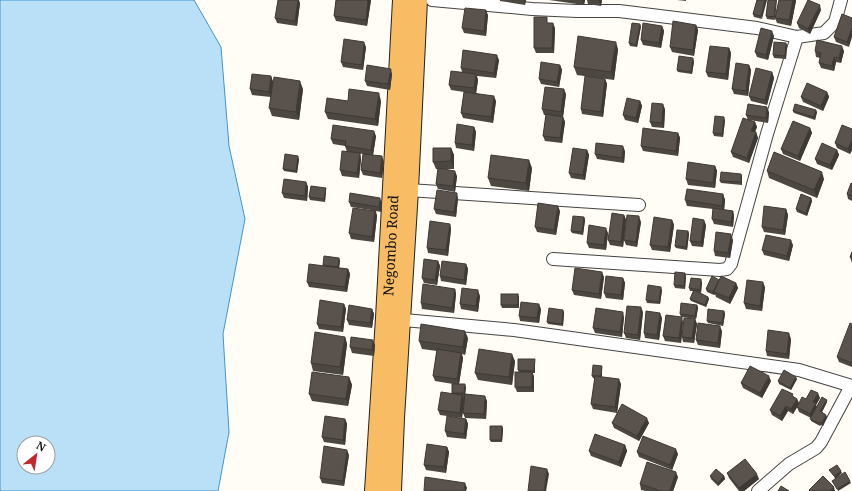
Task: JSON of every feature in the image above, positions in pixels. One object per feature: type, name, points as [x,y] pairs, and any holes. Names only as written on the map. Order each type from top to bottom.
[{"type":"highway","name":"Negombo Road","points":[[391,491],[394,418],[394,319],[403,0]]},
{"type":"highway","name":"Negombo Road","points":[[375,491],[408,190],[417,0]]},
{"type":"street","points":[[432,0],[547,10],[577,11],[620,6],[757,28],[797,37],[824,33],[835,22],[841,0]]},
{"type":"street","points":[[553,259],[720,270],[727,269],[731,264],[767,134],[797,37]]},
{"type":"street","points":[[408,190],[639,205]]},
{"type":"street","points":[[394,319],[514,330],[799,370],[852,386],[821,442],[816,448],[789,464],[758,491]]},
{"type":"water","points":[[0,0],[194,0],[221,47],[229,146],[245,219],[223,334],[229,432],[218,491],[0,491]]},
{"type":"building","points":[[278,0],[298,0],[295,21],[275,18]]},
{"type":"building","points":[[336,0],[368,0],[366,20],[334,16]]},
{"type":"building","points":[[757,0],[765,0],[761,16],[753,14]]},
{"type":"building","points":[[768,0],[776,0],[774,17],[766,16]]},
{"type":"building","points":[[779,0],[793,0],[789,20],[775,18]]},
{"type":"building","points":[[808,0],[820,5],[808,29],[797,23]]},
{"type":"building","points":[[465,8],[486,10],[484,31],[462,28]]},
{"type":"building","points":[[842,14],[852,18],[852,27],[847,42],[834,37]]},
{"type":"building","points":[[534,17],[547,17],[547,23],[553,23],[552,48],[534,48]]},
{"type":"building","points":[[673,21],[696,25],[693,50],[670,47]]},
{"type":"building","points":[[632,23],[640,24],[636,45],[629,43]]},
{"type":"building","points":[[643,23],[662,26],[659,43],[641,40]]},
{"type":"building","points":[[761,28],[772,31],[766,55],[755,52]]},
{"type":"building","points":[[578,36],[616,42],[611,72],[574,67]]},
{"type":"building","points":[[344,39],[364,42],[362,65],[341,62]]},
{"type":"building","points":[[817,40],[842,46],[839,58],[834,57],[832,66],[819,63],[821,53],[815,51]]},
{"type":"building","points":[[774,42],[786,43],[785,56],[773,55]]},
{"type":"building","points":[[710,46],[729,48],[726,74],[706,72]]},
{"type":"building","points":[[463,50],[497,55],[494,73],[461,68]]},
{"type":"building","points":[[679,56],[693,58],[691,72],[677,70]]},
{"type":"building","points":[[541,62],[560,65],[557,82],[539,79]]},
{"type":"building","points":[[736,63],[749,65],[746,91],[732,89]]},
{"type":"building","points":[[367,65],[391,69],[388,84],[365,81]]},
{"type":"building","points":[[756,68],[772,72],[765,100],[749,96]]},
{"type":"building","points":[[451,71],[476,74],[474,88],[449,85]]},
{"type":"building","points":[[252,74],[271,76],[269,92],[250,89]]},
{"type":"building","points":[[585,76],[605,79],[601,112],[581,109]]},
{"type":"building","points":[[274,77],[300,81],[296,112],[269,108]]},
{"type":"building","points":[[807,83],[827,92],[821,106],[801,97]]},
{"type":"building","points":[[545,87],[564,89],[561,112],[542,109]]},
{"type":"building","points":[[349,89],[379,93],[375,119],[325,112],[327,98],[348,101]]},
{"type":"building","points":[[464,92],[494,96],[491,117],[461,113]]},
{"type":"building","points":[[627,98],[640,101],[636,118],[623,115]]},
{"type":"building","points":[[652,103],[663,104],[662,123],[650,122]]},
{"type":"building","points":[[748,104],[767,107],[766,118],[746,115]]},
{"type":"building","points":[[795,104],[816,110],[814,117],[793,111]]},
{"type":"building","points":[[546,114],[563,117],[560,138],[543,136]]},
{"type":"building","points":[[715,116],[724,117],[722,134],[713,133]]},
{"type":"building","points":[[743,118],[755,122],[751,131],[756,132],[747,158],[731,152]]},
{"type":"building","points":[[793,121],[810,128],[798,156],[781,149]]},
{"type":"building","points":[[457,124],[474,127],[472,145],[455,143]]},
{"type":"building","points":[[333,125],[374,131],[371,150],[345,146],[346,141],[331,139]]},
{"type":"building","points":[[842,125],[852,129],[852,140],[848,149],[835,143]]},
{"type":"building","points":[[643,128],[678,133],[676,151],[641,146]]},
{"type":"building","points":[[596,143],[623,146],[622,158],[595,154]]},
{"type":"building","points":[[822,143],[837,150],[830,165],[815,159]]},
{"type":"building","points":[[433,148],[451,148],[451,161],[433,162]]},
{"type":"building","points":[[573,148],[587,150],[583,175],[569,173]]},
{"type":"building","points":[[342,151],[360,153],[357,173],[340,170]]},
{"type":"building","points":[[774,152],[822,172],[814,190],[767,171]]},
{"type":"building","points":[[285,154],[298,156],[296,171],[283,169]]},
{"type":"building","points":[[363,154],[382,156],[380,173],[361,170]]},
{"type":"building","points":[[491,155],[529,160],[526,183],[488,178]]},
{"type":"building","points":[[688,162],[715,166],[713,183],[686,179]]},
{"type":"building","points":[[438,168],[455,171],[453,186],[436,184]]},
{"type":"building","points":[[721,172],[741,174],[741,182],[720,181]]},
{"type":"building","points":[[284,179],[306,182],[305,196],[282,193]]},
{"type":"building","points":[[851,183],[852,184],[852,196],[847,194]]},
{"type":"building","points":[[311,186],[326,188],[324,199],[309,197]]},
{"type":"building","points":[[687,189],[723,194],[722,206],[685,200]]},
{"type":"building","points":[[437,190],[457,193],[454,212],[434,209]]},
{"type":"building","points":[[350,193],[380,198],[379,207],[349,202]]},
{"type":"building","points":[[801,194],[811,198],[806,213],[796,209]]},
{"type":"building","points":[[538,203],[558,206],[554,230],[535,227]]},
{"type":"building","points":[[764,206],[786,209],[783,230],[762,227]]},
{"type":"building","points":[[353,208],[375,211],[372,237],[349,233]]},
{"type":"building","points":[[713,208],[733,211],[731,222],[712,219]]},
{"type":"building","points":[[612,213],[624,215],[621,242],[608,240]]},
{"type":"building","points":[[627,215],[639,216],[636,242],[624,240]]},
{"type":"building","points":[[573,216],[584,217],[582,232],[571,231]]},
{"type":"building","points":[[654,217],[672,220],[668,247],[650,245]]},
{"type":"building","points":[[693,218],[704,220],[701,242],[690,241]]},
{"type":"building","points":[[430,221],[450,224],[446,250],[427,248]]},
{"type":"building","points":[[589,225],[606,228],[604,245],[587,243]]},
{"type":"building","points":[[677,230],[688,231],[686,247],[675,246]]},
{"type":"building","points":[[716,232],[731,234],[728,253],[714,251]]},
{"type":"building","points":[[766,235],[791,240],[787,256],[762,250]]},
{"type":"building","points":[[324,256],[339,258],[338,267],[323,265]]},
{"type":"building","points":[[424,259],[438,261],[435,280],[422,278]]},
{"type":"building","points":[[442,261],[466,264],[464,280],[440,276]]},
{"type":"building","points":[[309,264],[348,269],[345,287],[307,282]]},
{"type":"building","points":[[575,268],[602,272],[599,294],[572,290]]},
{"type":"building","points":[[675,272],[685,273],[684,286],[674,285]]},
{"type":"building","points":[[606,276],[623,278],[621,295],[604,293]]},
{"type":"building","points":[[712,276],[719,280],[713,292],[706,289]]},
{"type":"building","points":[[721,276],[736,283],[729,298],[714,292]]},
{"type":"building","points":[[691,278],[701,279],[700,290],[689,288]]},
{"type":"building","points":[[747,280],[763,282],[760,306],[744,303]]},
{"type":"building","points":[[423,284],[455,289],[452,308],[421,303]]},
{"type":"building","points":[[648,285],[661,287],[659,302],[646,300]]},
{"type":"building","points":[[462,288],[478,290],[476,306],[460,304]]},
{"type":"building","points":[[694,290],[708,297],[705,305],[690,299]]},
{"type":"building","points":[[501,294],[518,294],[518,305],[501,305]]},
{"type":"building","points":[[320,300],[344,304],[341,327],[317,324]]},
{"type":"building","points":[[521,302],[539,304],[537,318],[519,316]]},
{"type":"building","points":[[681,303],[697,305],[695,316],[680,314]]},
{"type":"building","points":[[349,305],[372,309],[370,323],[347,320]]},
{"type":"building","points":[[627,306],[641,307],[638,335],[624,333]]},
{"type":"building","points":[[549,308],[563,310],[562,324],[547,322]]},
{"type":"building","points":[[596,308],[623,312],[620,332],[593,328]]},
{"type":"building","points":[[708,309],[724,311],[722,323],[707,321]]},
{"type":"building","points":[[646,311],[660,313],[657,335],[644,333]]},
{"type":"building","points":[[666,315],[682,317],[679,338],[663,336]]},
{"type":"building","points":[[684,318],[695,319],[692,338],[682,337]]},
{"type":"building","points":[[698,323],[720,326],[718,343],[696,340]]},
{"type":"building","points":[[850,323],[852,324],[852,363],[837,357]]},
{"type":"building","points":[[421,324],[465,331],[463,347],[419,341]]},
{"type":"building","points":[[768,330],[789,333],[787,354],[766,351]]},
{"type":"building","points":[[315,332],[345,337],[340,367],[311,363]]},
{"type":"building","points":[[351,337],[373,340],[372,350],[350,347]]},
{"type":"building","points":[[437,349],[461,353],[457,379],[433,376]]},
{"type":"building","points":[[479,349],[512,354],[509,377],[475,373]]},
{"type":"building","points":[[518,359],[535,359],[534,371],[518,370]]},
{"type":"building","points":[[593,365],[602,366],[601,376],[592,376]]},
{"type":"building","points":[[750,366],[769,376],[760,393],[741,383]]},
{"type":"building","points":[[784,370],[796,377],[790,388],[778,381]]},
{"type":"building","points":[[312,372],[349,377],[346,399],[309,394]]},
{"type":"building","points":[[515,372],[532,372],[532,387],[515,387]]},
{"type":"building","points":[[595,376],[619,379],[615,407],[591,404]]},
{"type":"building","points":[[452,384],[465,384],[464,393],[452,393]]},
{"type":"building","points":[[782,389],[793,394],[792,396],[797,399],[791,409],[786,406],[780,416],[770,410]]},
{"type":"building","points":[[811,390],[818,393],[813,402],[816,403],[810,414],[797,407],[802,397],[806,399]]},
{"type":"building","points":[[441,392],[462,395],[460,413],[438,410]]},
{"type":"building","points":[[465,394],[485,396],[484,414],[463,413]]},
{"type":"building","points":[[822,397],[827,400],[820,411],[826,415],[822,423],[819,423],[810,419]]},
{"type":"building","points":[[622,404],[647,418],[637,436],[612,423]]},
{"type":"building","points":[[325,416],[345,419],[343,440],[322,437]]},
{"type":"building","points":[[447,416],[466,419],[464,434],[445,431]]},
{"type":"building","points":[[490,426],[502,426],[501,440],[490,440]]},
{"type":"building","points":[[595,434],[625,445],[619,462],[589,451]]},
{"type":"building","points":[[643,436],[676,449],[670,465],[637,452]]},
{"type":"building","points":[[427,444],[447,447],[444,467],[424,465]]},
{"type":"building","points":[[324,446],[347,450],[343,481],[320,478]]},
{"type":"building","points":[[745,459],[757,474],[739,488],[727,473]]},
{"type":"building","points":[[647,462],[676,472],[670,491],[661,491],[640,484]]},
{"type":"building","points":[[837,465],[841,471],[834,476],[829,470]]},
{"type":"building","points":[[531,466],[547,469],[544,491],[528,491]]},
{"type":"building","points":[[716,469],[724,476],[718,483],[710,476]]},
{"type":"building","points":[[845,472],[850,481],[837,489],[832,481]]},
{"type":"building","points":[[823,476],[834,487],[830,491],[810,491],[809,490]]},
{"type":"building","points":[[425,477],[465,483],[464,491],[424,491]]},
{"type":"building","points":[[781,486],[789,491],[778,491]]}]
